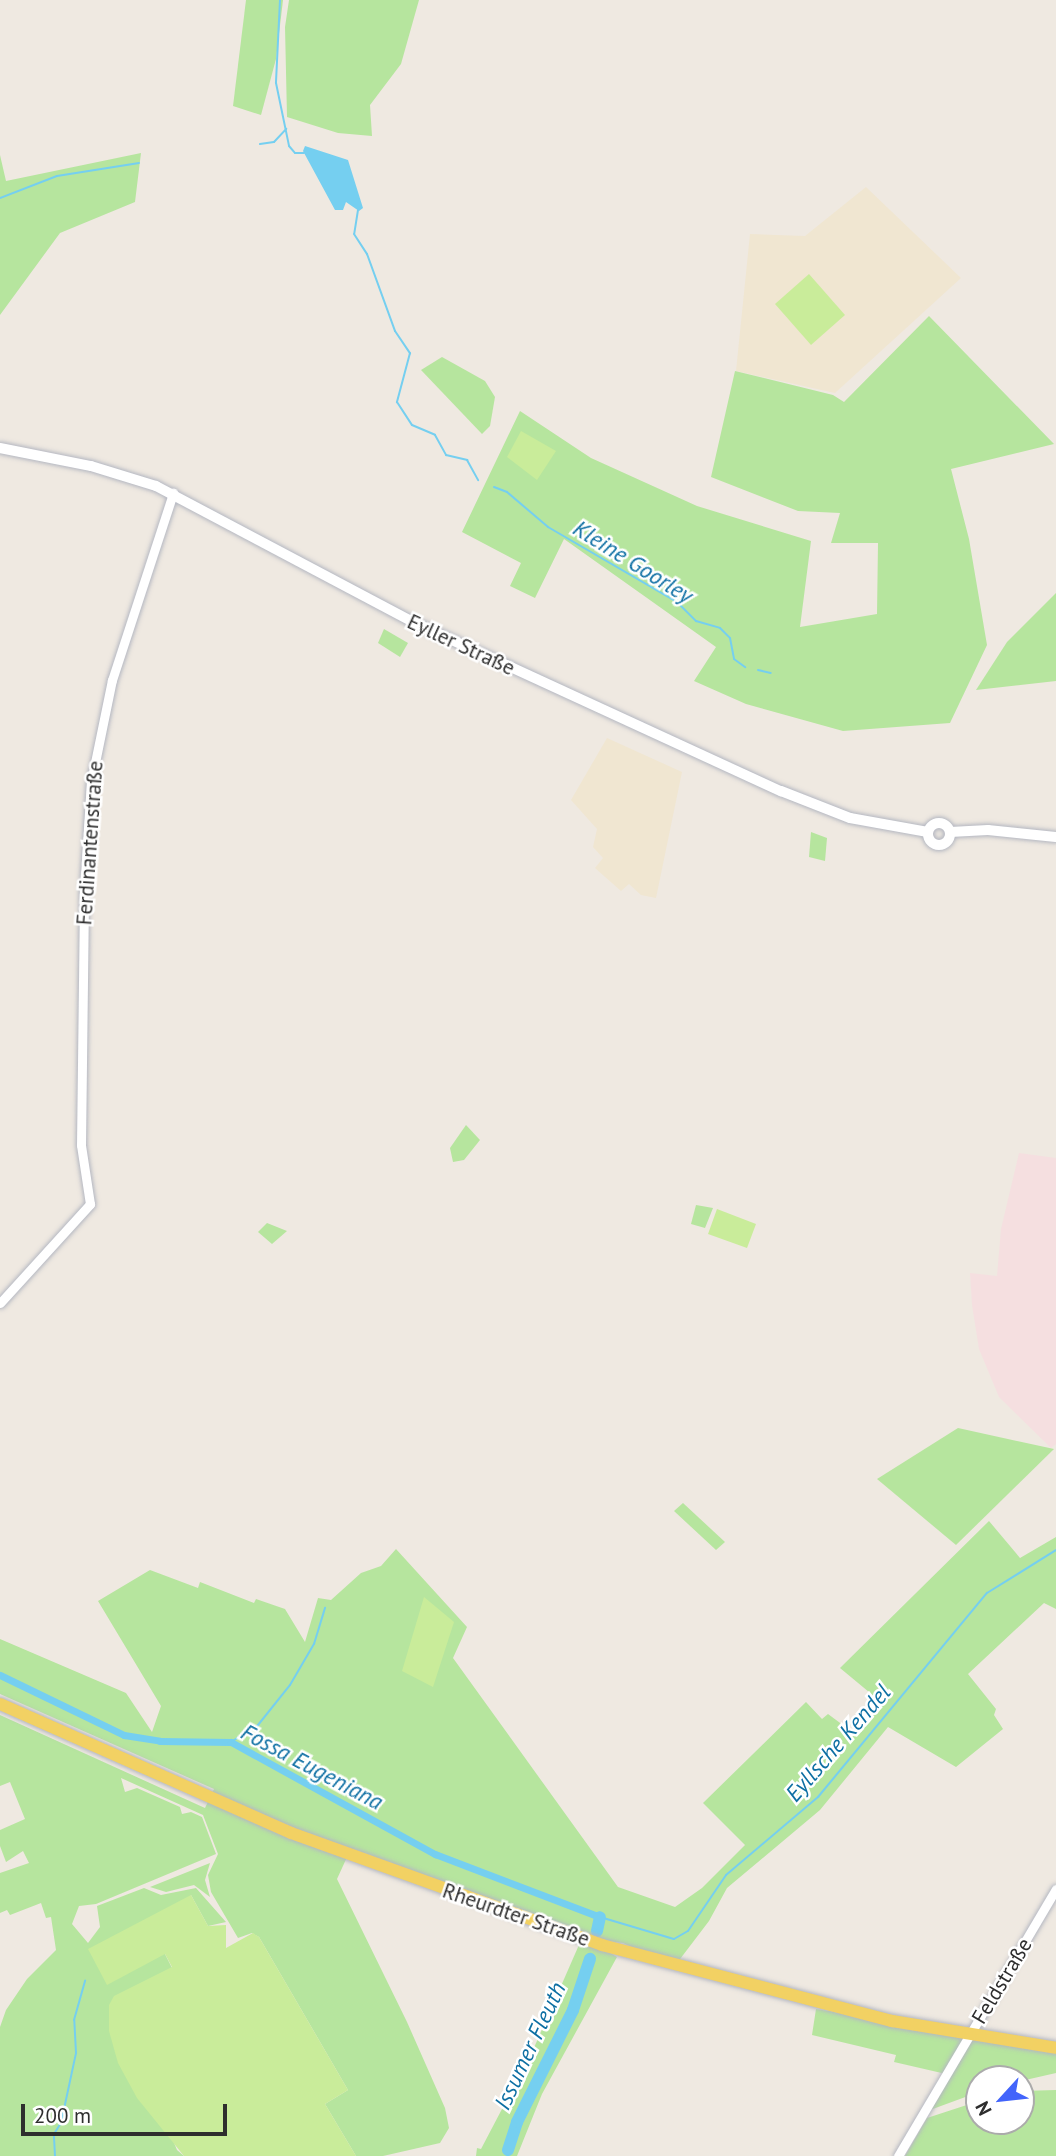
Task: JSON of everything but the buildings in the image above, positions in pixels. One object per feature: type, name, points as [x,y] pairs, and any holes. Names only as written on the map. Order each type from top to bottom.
[{"type":"main road","name":"Eyller Straße","points":[[0,448],[110,471],[173,494],[415,624],[769,786],[850,818],[928,832]]},
{"type":"main road","points":[[950,832],[949,840],[940,846],[929,840],[928,832],[938,822],[950,832],[988,830],[1056,837]]},
{"type":"main road","name":"Rheurdter Straße","points":[[0,1704],[291,1833],[492,1908],[664,1964],[855,2012],[969,2035],[1056,2048]]},
{"type":"street","name":"Ferdinantenstraße","points":[[0,1303],[90,1204],[80,1145],[84,903],[91,782],[112,680],[173,494]]},
{"type":"street","name":"Feldstraße","points":[[898,2156],[1056,1889]]},
{"type":"shaded area","points":[[866,187],[961,278],[835,393],[736,371],[750,234],[805,236]]},
{"type":"shaded area","points":[[607,738],[682,772],[656,898],[641,895],[629,884],[621,891],[595,868],[603,858],[593,847],[597,829],[571,800]]},
{"type":"shaded area","points":[[1019,1153],[1056,1158],[1056,1444],[1051,1448],[999,1397],[979,1349],[972,1305],[970,1273],[997,1276],[1001,1229]]},
{"type":"green space","points":[[246,0],[283,0],[276,59],[261,115],[233,106]]},
{"type":"green space","points":[[289,0],[419,0],[401,64],[370,105],[372,136],[338,133],[287,117],[285,27]]},
{"type":"green space","points":[[141,153],[135,202],[60,233],[0,315],[0,155],[6,181]]},
{"type":"green space","points":[[809,274],[845,315],[811,345],[775,304]]},
{"type":"green space","points":[[929,316],[1054,444],[951,469],[969,539],[987,645],[950,723],[843,731],[746,704],[694,681],[716,647],[564,539],[535,598],[510,586],[521,563],[462,532],[520,411],[591,458],[697,506],[811,541],[800,627],[877,614],[878,543],[831,543],[840,513],[798,511],[711,477],[735,371],[833,395],[844,402]]},
{"type":"green space","points":[[442,357],[485,381],[495,397],[490,426],[482,434],[421,370]]},
{"type":"green space","points":[[521,431],[556,451],[537,480],[507,457]]},
{"type":"green space","points":[[1056,593],[1056,681],[976,690],[1007,642]]},
{"type":"green space","points":[[384,629],[408,643],[400,657],[378,643]]},
{"type":"green space","points":[[811,832],[827,838],[825,861],[809,857]]},
{"type":"green space","points":[[466,1125],[480,1140],[464,1160],[453,1162],[450,1148]]},
{"type":"green space","points":[[696,1205],[713,1208],[705,1228],[691,1224]]},
{"type":"green space","points":[[717,1209],[756,1224],[747,1248],[708,1234]]},
{"type":"green space","points":[[267,1223],[287,1231],[272,1244],[258,1232]]},
{"type":"green space","points":[[958,1428],[1054,1449],[956,1545],[877,1479]]},
{"type":"green space","points":[[683,1503],[725,1542],[716,1550],[674,1511]]},
{"type":"green space","points":[[989,1521],[1020,1558],[1056,1537],[1056,1609],[1044,1603],[968,1674],[996,1709],[994,1715],[1003,1729],[956,1767],[888,1727],[820,1810],[727,1888],[709,1921],[674,1967],[623,1943],[585,1938],[617,1957],[542,2094],[517,2156],[476,2156],[477,2148],[481,2149],[533,2050],[582,1938],[348,1855],[337,1879],[407,2022],[445,2108],[449,2128],[440,2143],[383,2156],[356,2156],[325,2104],[348,2090],[259,1937],[252,1933],[238,1938],[211,1892],[208,1875],[218,1854],[203,1815],[121,1778],[125,1792],[137,1788],[180,1807],[182,1814],[191,1812],[202,1817],[216,1854],[96,1904],[79,1906],[72,1924],[88,1943],[100,1927],[97,1906],[144,1888],[161,1895],[196,1888],[226,1922],[208,1926],[191,1895],[165,1954],[172,1968],[114,1997],[177,2150],[184,2156],[0,2156],[0,2027],[6,2010],[27,1979],[56,1950],[51,1917],[46,1918],[41,1903],[10,1915],[7,1910],[0,1913],[0,1873],[29,1863],[23,1851],[6,1862],[0,1846],[0,1830],[25,1819],[10,1782],[0,1786],[0,1715],[205,1808],[214,1789],[0,1694],[0,1639],[126,1693],[152,1732],[161,1706],[98,1601],[150,1570],[198,1588],[200,1582],[254,1603],[256,1599],[285,1609],[305,1642],[318,1598],[331,1600],[361,1573],[381,1566],[396,1549],[467,1627],[453,1658],[618,1887],[675,1907],[702,1888],[745,1845],[703,1803],[806,1702],[822,1719],[828,1714],[855,1734],[881,1702],[840,1668]]},
{"type":"green space","points":[[424,1597],[454,1622],[433,1687],[402,1671]]},
{"type":"green space","points":[[210,1863],[205,1880],[210,1897],[194,1885],[166,1892],[150,1887]]},
{"type":"green space","points":[[191,1895],[208,1926],[226,1925],[226,1948],[253,1933],[259,1937],[348,2090],[325,2104],[356,2156],[184,2156],[137,2098],[118,2063],[109,2031],[109,2005],[114,1996],[172,1967],[165,1954],[107,1985],[88,1949]]},
{"type":"green space","points":[[816,2009],[1056,2047],[1056,2073],[1035,2078],[1035,2065],[965,2065],[965,2097],[930,2110],[946,2074],[894,2062],[896,2055],[812,2035]]},
{"type":"green space","points":[[1056,2090],[1056,2156],[905,2156],[927,2118],[965,2106],[965,2135],[1035,2135],[1035,2091]]},
{"type":"water","points":[[305,146],[348,160],[363,208],[359,211],[346,202],[343,210],[335,210],[303,151]]},
{"type":"waterway","points":[[280,0],[276,83],[289,146],[295,153],[304,153]]},
{"type":"waterway","points":[[260,144],[274,142],[286,129]]},
{"type":"waterway","points":[[0,198],[57,176],[139,163]]},
{"type":"waterway","name":"Kleine Goorley","points":[[358,210],[354,234],[367,254],[395,331],[410,353],[397,402],[412,425],[435,435],[446,455],[467,460],[478,480]]},
{"type":"waterway","name":"Kleine Goorley","points":[[494,487],[507,492],[548,527],[677,602],[696,621],[720,628],[730,638],[734,659],[745,667]]},
{"type":"waterway","name":"Kleine Goorley","points":[[758,670],[771,673]]},
{"type":"waterway","name":"Eyllsche Kendel","points":[[600,1917],[674,1939],[688,1931],[726,1875],[818,1797],[987,1593],[1056,1550]]},
{"type":"waterway","points":[[231,1742],[258,1725],[290,1685],[314,1644],[325,1608]]},
{"type":"waterway","name":"Fossa Eugeniana","points":[[0,1675],[124,1735],[160,1741],[231,1742],[435,1854],[600,1917]]},
{"type":"waterway","name":"Issumer Fleuth","points":[[597,1931],[600,1917]]},
{"type":"waterway","name":"Issumer Fleuth","points":[[508,2150],[517,2122],[573,2010],[590,1959]]},
{"type":"waterway","points":[[55,2156],[54,2134],[61,2123],[76,2053],[74,2020],[85,1981]]}]
